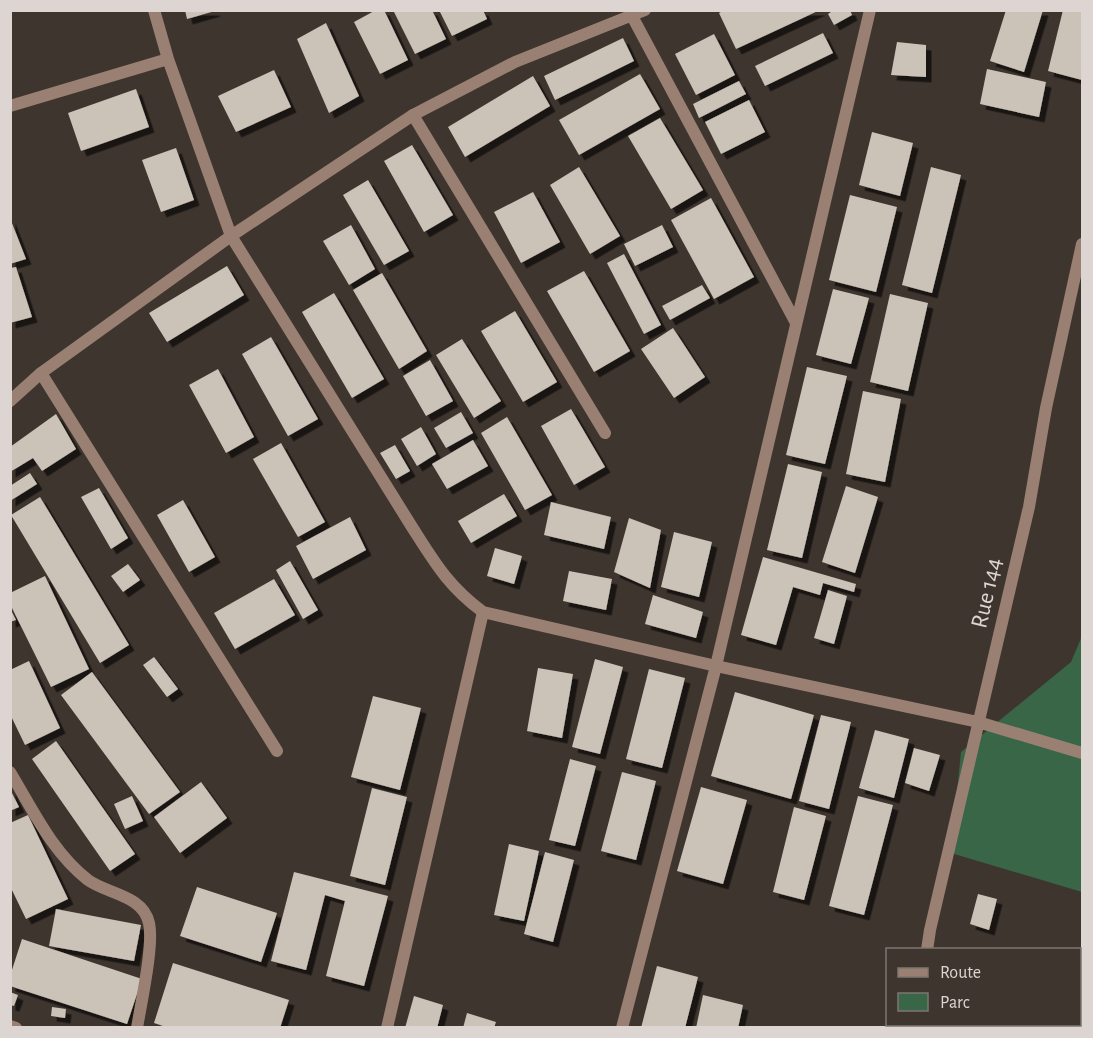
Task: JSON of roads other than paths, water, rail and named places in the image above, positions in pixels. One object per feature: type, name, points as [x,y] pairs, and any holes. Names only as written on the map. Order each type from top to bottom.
[{"type":"street","points":[[154,10],[168,59],[231,236],[440,571],[461,595],[483,612],[716,666],[978,722],[1083,753]]},
{"type":"street","points":[[10,400],[41,374],[231,236],[413,115],[515,62],[645,10]]},
{"type":"street","points":[[622,1028],[716,666],[870,10]]},
{"type":"street","points":[[632,16],[796,323]]},
{"type":"street","points":[[10,105],[168,59]]},
{"type":"street","points":[[413,115],[604,433]]},
{"type":"street","name":"Rue 144","points":[[927,948],[1029,507],[1046,408],[1083,244]]},
{"type":"street","points":[[41,374],[277,751]]},
{"type":"street","points":[[387,1028],[483,612]]},
{"type":"street","points":[[10,772],[45,831],[66,860],[90,881],[129,898],[143,909],[149,922],[150,944],[137,1028]]},
{"type":"street","points":[[10,1026],[16,1028]]}]
